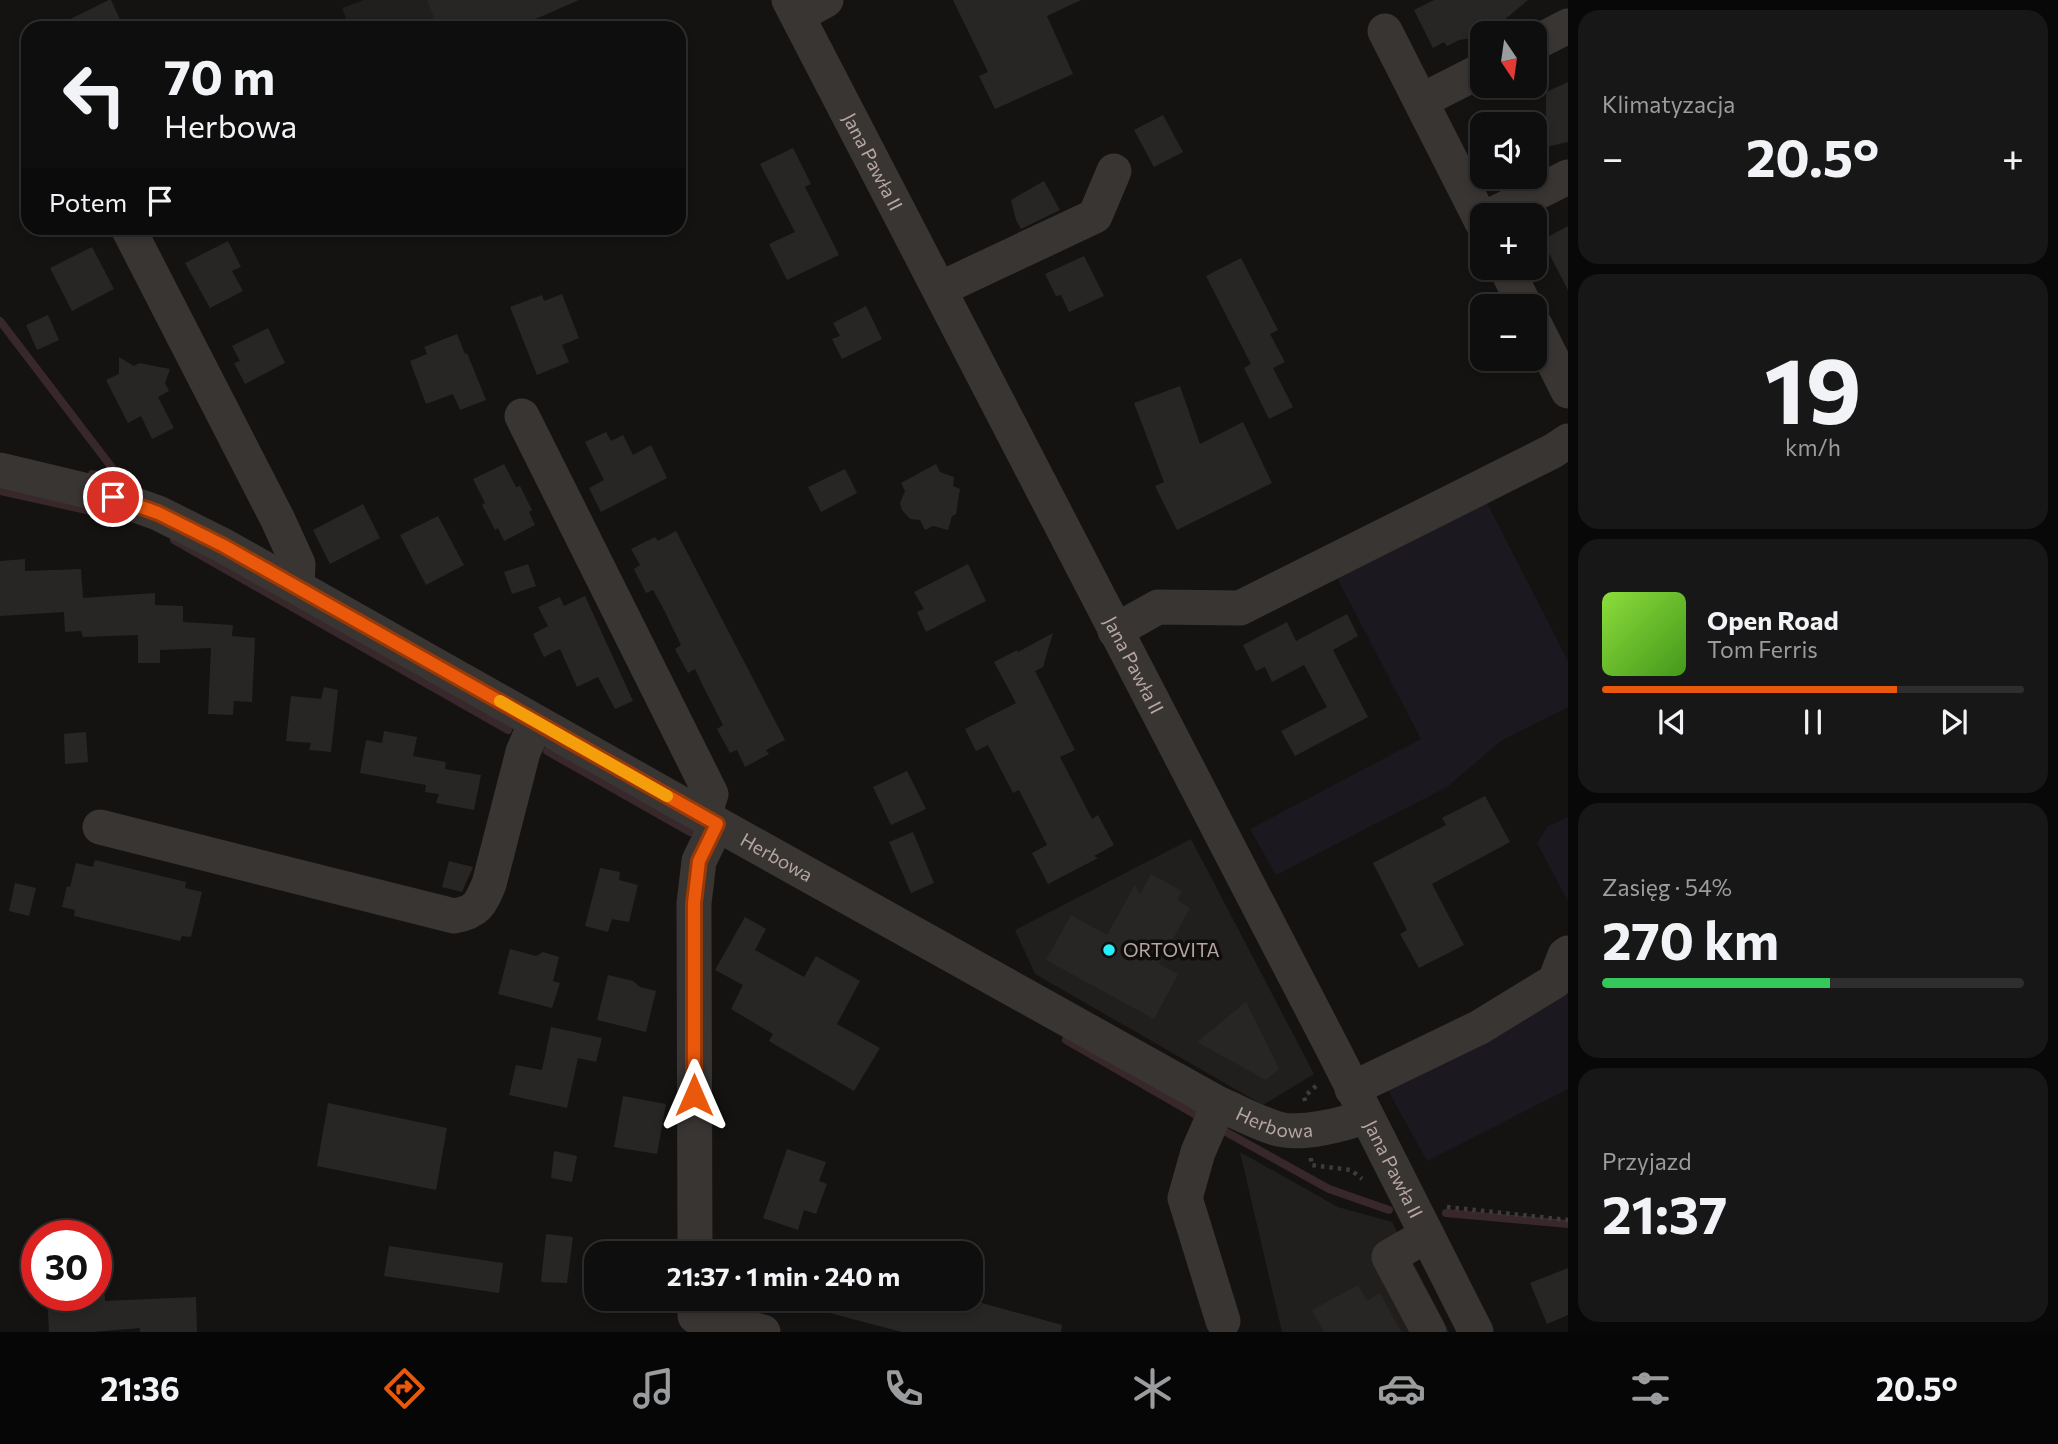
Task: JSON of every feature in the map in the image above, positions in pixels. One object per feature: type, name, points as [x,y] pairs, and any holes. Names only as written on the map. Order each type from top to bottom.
[{"type":"street","name":"Jana Pawła II","points":[[804,5],[940,289],[1115,631],[1359,1102],[1433,1221],[1476,1332]]},
{"type":"street","points":[[1547,37],[1568,26]]},
{"type":"street","points":[[1385,31],[1473,203]]},
{"type":"street","points":[[1421,101],[1470,76]]},
{"type":"street","points":[[940,289],[1095,216],[1114,171]]},
{"type":"street","points":[[1516,203],[1568,177]]},
{"type":"street","points":[[141,235],[298,564],[297,587]]},
{"type":"street","points":[[1547,349],[1568,391]]},
{"type":"street","points":[[522,416],[711,794],[710,821],[699,861],[694,903],[695,1241]]},
{"type":"street","points":[[1115,631],[1158,607],[1240,608],[1553,451],[1568,441]]},
{"type":"street","name":"Herbowa","points":[[0,470],[113,497],[158,513],[224,546],[710,821],[1220,1104],[1277,1129],[1308,1130],[1353,1121],[1359,1102],[1555,981],[1568,953]]},
{"type":"street","points":[[100,827],[454,916],[470,914],[481,903],[489,884],[523,752],[536,722]]},
{"type":"street","points":[[1220,1104],[1198,1152],[1185,1198],[1223,1321]]},
{"type":"street","points":[[1429,1332],[1389,1257],[1433,1221]]},
{"type":"street","points":[[695,1316],[763,1332]]},
{"type":"path","points":[[1433,1221],[1568,1220]]},
{"type":"shaded area","points":[[364,0],[516,0],[524,21],[347,21],[342,8]]},
{"type":"shaded area","points":[[1485,499],[1568,661],[1568,707],[1502,740],[1447,787],[1276,875],[1250,829],[1421,739],[1336,576]]},
{"type":"shaded area","points":[[1568,817],[1568,901],[1537,843],[1548,826]]},
{"type":"shaded area","points":[[1191,839],[1314,1074],[1263,1105],[1035,974],[1015,930]]},
{"type":"shaded area","points":[[1568,990],[1568,1089],[1427,1161],[1385,1085]]},
{"type":"shaded area","points":[[1240,1152],[1338,1207],[1392,1222],[1449,1332],[1282,1332]]},
{"type":"building","points":[[109,0],[121,21],[66,21]]},
{"type":"building","points":[[427,0],[579,0],[531,21],[435,21]]},
{"type":"building","points":[[953,0],[1081,0],[1047,16],[1073,74],[995,109],[979,76],[988,72]]},
{"type":"building","points":[[1434,0],[1528,0],[1503,21],[1470,21],[1470,38],[1447,46],[1444,42],[1433,48],[1414,10]]},
{"type":"building","points":[[1568,82],[1568,142],[1547,147],[1546,98],[1547,92]]},
{"type":"building","points":[[1163,115],[1183,152],[1154,167],[1134,130]]},
{"type":"building","points":[[793,148],[811,184],[805,187],[839,255],[787,280],[769,244],[795,232],[760,164]]},
{"type":"building","points":[[1044,181],[1060,210],[1021,229],[1011,200]]},
{"type":"building","points":[[1568,226],[1568,290],[1547,250],[1547,237]]},
{"type":"building","points":[[228,241],[241,267],[232,271],[243,291],[210,308],[185,263]]},
{"type":"building","points":[[92,247],[114,289],[72,311],[50,268]]},
{"type":"building","points":[[1084,256],[1104,296],[1069,312],[1061,295],[1056,296],[1045,274]]},
{"type":"building","points":[[1241,258],[1278,330],[1270,334],[1285,362],[1273,368],[1293,407],[1269,419],[1244,368],[1251,364],[1206,276]]},
{"type":"building","points":[[562,294],[579,338],[562,345],[569,362],[537,375],[510,307],[542,295],[544,301]]},
{"type":"building","points":[[866,306],[882,339],[842,359],[832,339],[840,336],[833,323]]},
{"type":"building","points":[[48,315],[59,340],[37,350],[26,325]]},
{"type":"building","points":[[268,328],[285,363],[245,384],[234,363],[240,361],[232,346]]},
{"type":"building","points":[[457,334],[486,400],[460,410],[453,394],[426,404],[410,361],[427,354],[424,347]]},
{"type":"building","points":[[119,357],[134,366],[139,363],[170,369],[165,383],[169,391],[158,397],[174,428],[152,439],[141,416],[128,423],[106,380],[119,374]]},
{"type":"building","points":[[1180,386],[1200,444],[1243,422],[1272,483],[1177,530],[1155,486],[1164,482],[1134,403]]},
{"type":"building","points":[[606,432],[611,441],[623,435],[633,455],[651,445],[667,478],[601,512],[589,488],[604,480],[585,442]]},
{"type":"building","points":[[504,464],[516,487],[520,486],[532,510],[529,512],[535,525],[504,541],[482,505],[485,503],[473,479]]},
{"type":"building","points":[[936,464],[940,472],[954,477],[953,486],[960,489],[956,514],[952,516],[948,530],[933,526],[925,530],[920,520],[910,519],[900,503],[905,491],[901,483]]},
{"type":"building","points":[[845,469],[857,493],[821,512],[808,487]]},
{"type":"building","points":[[363,504],[380,538],[330,564],[313,530]]},
{"type":"building","points":[[438,516],[464,565],[426,585],[400,535]]},
{"type":"building","points":[[676,531],[785,740],[766,750],[769,754],[745,767],[737,750],[730,753],[717,729],[723,725],[695,669],[688,673],[675,649],[681,645],[653,590],[646,593],[634,569],[640,565],[631,549],[655,537],[658,541]]},
{"type":"building","points":[[25,559],[25,571],[81,569],[83,598],[155,593],[155,605],[183,606],[183,622],[233,625],[232,636],[255,638],[252,702],[234,701],[233,715],[208,714],[211,648],[160,650],[160,663],[138,663],[138,635],[83,637],[81,631],[65,632],[64,612],[0,616],[0,561]]},
{"type":"building","points":[[528,564],[536,586],[512,594],[504,572]]},
{"type":"building","points":[[968,564],[986,601],[926,632],[917,612],[924,609],[914,592]]},
{"type":"building","points":[[585,596],[633,701],[615,709],[598,677],[577,687],[560,649],[544,657],[533,634],[548,626],[538,607],[560,597],[564,606]]},
{"type":"building","points":[[1347,614],[1358,636],[1333,650],[1368,717],[1295,756],[1281,731],[1327,707],[1304,665],[1272,682],[1265,667],[1256,671],[1243,645],[1287,622],[1296,641]]},
{"type":"building","points":[[1053,633],[1043,667],[1035,671],[1075,750],[1060,757],[1092,819],[1098,815],[1114,845],[1094,856],[1098,858],[1048,884],[1032,853],[1047,845],[1019,790],[1013,793],[988,745],[976,751],[965,729],[1016,703],[994,662]]},
{"type":"building","points":[[324,687],[338,690],[331,752],[309,750],[311,743],[286,741],[291,696],[321,699]]},
{"type":"building","points":[[384,731],[417,737],[413,756],[446,762],[445,769],[481,775],[474,810],[436,803],[439,794],[425,792],[426,785],[360,773],[366,740],[382,743]]},
{"type":"building","points":[[86,732],[88,762],[65,764],[64,734]]},
{"type":"building","points":[[907,771],[926,809],[891,825],[873,787]]},
{"type":"building","points":[[1485,796],[1510,842],[1432,884],[1464,945],[1419,968],[1400,934],[1407,930],[1373,863],[1446,825],[1442,818]]},
{"type":"building","points":[[913,832],[934,883],[911,893],[889,842]]},
{"type":"building","points":[[95,860],[186,882],[185,888],[202,892],[191,937],[182,936],[180,941],[74,916],[75,910],[62,907],[76,863],[93,867]]},
{"type":"building","points":[[449,861],[473,867],[462,892],[442,887]]},
{"type":"building","points":[[600,868],[620,872],[619,880],[638,885],[629,922],[612,919],[608,932],[585,926]]},
{"type":"building","name":"ORTOVITA","points":[[1151,874],[1182,891],[1177,900],[1190,908],[1159,964],[1178,974],[1154,1019],[1046,960],[1071,915],[1107,935],[1135,885],[1140,894]]},
{"type":"building","points":[[15,883],[36,888],[29,916],[9,911]]},
{"type":"building","points":[[745,917],[766,929],[755,950],[804,977],[816,956],[860,981],[837,1024],[880,1048],[854,1091],[769,1041],[773,1034],[731,1009],[743,985],[715,970]]},
{"type":"building","points":[[510,949],[536,956],[543,952],[559,957],[553,981],[560,983],[552,1008],[498,994]]},
{"type":"building","points":[[608,975],[633,981],[640,987],[656,991],[646,1032],[597,1020]]},
{"type":"building","points":[[1246,1002],[1279,1069],[1266,1080],[1197,1042]]},
{"type":"building","points":[[551,1027],[602,1038],[596,1062],[578,1058],[567,1108],[509,1095],[516,1065],[542,1070]]},
{"type":"building","points":[[623,1096],[666,1104],[657,1154],[614,1147]]},
{"type":"building","points":[[328,1103],[447,1128],[436,1190],[317,1166]]},
{"type":"building","points":[[787,1149],[826,1162],[819,1181],[827,1184],[816,1214],[804,1210],[798,1230],[763,1218]]},
{"type":"building","points":[[554,1151],[577,1156],[572,1182],[551,1178]]},
{"type":"building","points":[[546,1234],[573,1237],[567,1283],[541,1282]]},
{"type":"building","points":[[389,1246],[503,1263],[499,1293],[384,1276]]},
{"type":"building","points":[[1568,1268],[1568,1315],[1547,1324],[1530,1283]]},
{"type":"building","points":[[1358,1285],[1367,1301],[1380,1293],[1401,1332],[1324,1332],[1312,1310]]},
{"type":"building","points":[[196,1297],[197,1332],[140,1332],[140,1328],[49,1332],[48,1311],[112,1311],[112,1301]]},
{"type":"building","points":[[983,1303],[1062,1325],[1061,1332],[902,1332],[822,1311],[983,1311]]},
{"type":"waterway","points":[[0,321],[126,486]]},
{"type":"waterway","points":[[92,474],[123,481]]},
{"type":"waterway","points":[[0,491],[127,519]]},
{"type":"waterway","points":[[174,540],[508,730]]},
{"type":"waterway","points":[[547,751],[690,832]]},
{"type":"waterway","points":[[1066,1040],[1203,1119]]},
{"type":"waterway","points":[[1217,1127],[1329,1189],[1389,1210]]},
{"type":"waterway","points":[[1446,1213],[1568,1224]]},
{"type":"slow traffic","points":[[500,701],[667,796]]},
{"type":"place","name":"ORTOVITA","points":[[1109,950]]},
{"type":"route","points":[[113,497],[158,513],[224,546],[717,824],[699,861],[694,903],[694,1095]]}]
